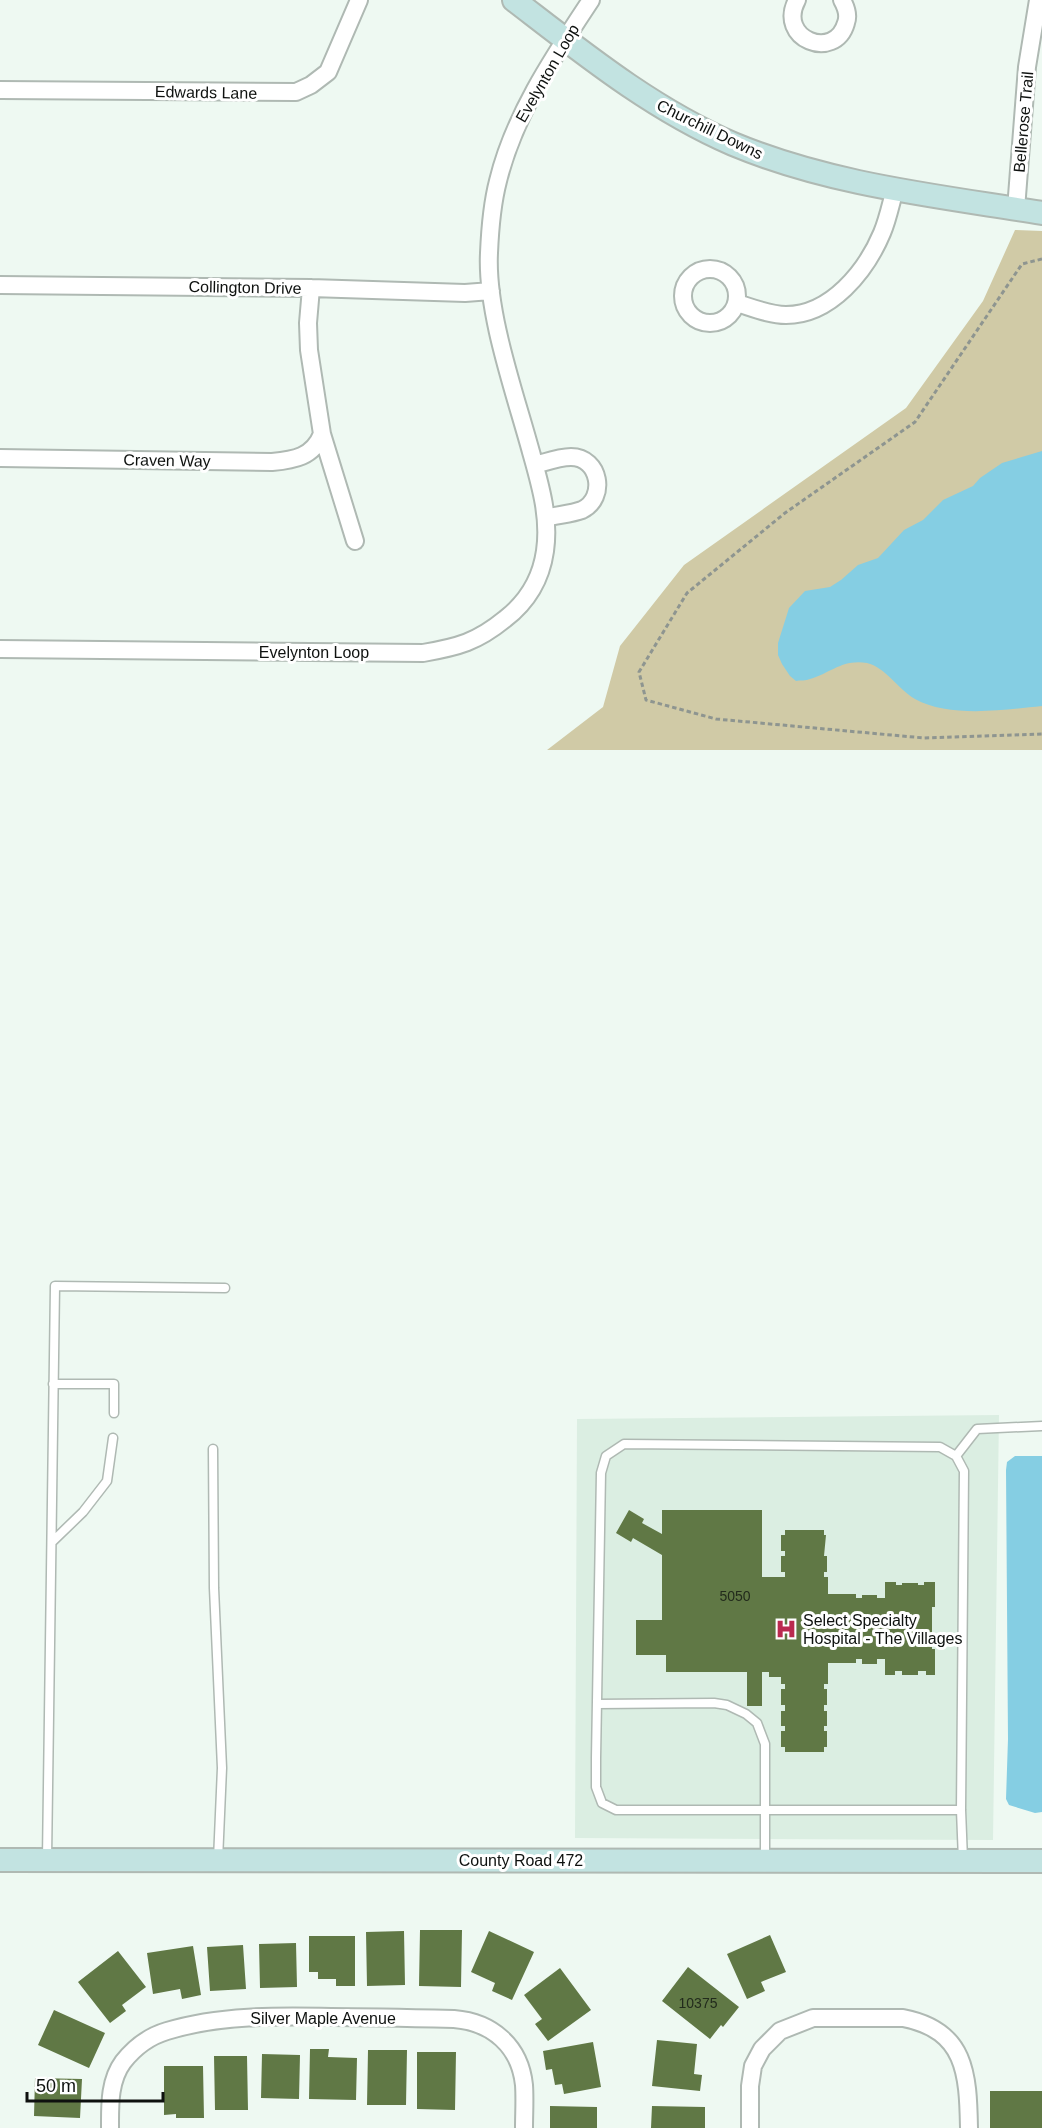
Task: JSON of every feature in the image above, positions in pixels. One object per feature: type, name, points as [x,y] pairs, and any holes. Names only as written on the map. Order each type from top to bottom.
[{"type":"street","name":"Edwards Lane","points":[[0,90],[296,92],[311,85],[328,72],[359,0]]},
{"type":"street","name":"Churchill Downs","points":[[514,0],[663,108],[731,143],[802,169],[895,189],[1042,213]]},
{"type":"street","name":"Evelynton Loop","points":[[0,649],[423,652],[454,648],[488,633],[518,609],[538,580],[545,551],[546,518],[542,491],[501,341],[491,291],[490,232],[498,182],[507,150],[523,111],[591,0]]},
{"type":"street","points":[[797,0],[792,13],[794,25],[801,36],[811,42],[824,43],[835,39],[844,30],[848,18],[846,6],[842,0]]},
{"type":"street","name":"Bellerose Trail","points":[[1016,209],[1027,67],[1038,0]]},
{"type":"street","points":[[737,303],[764,312],[785,315],[804,313],[842,291],[867,263],[883,232],[895,189]]},
{"type":"street","name":"Collington Drive","points":[[0,285],[311,288],[465,293],[491,291]]},
{"type":"street","points":[[311,288],[308,323],[309,350],[322,434],[355,541]]},
{"type":"street","name":"Craven Way","points":[[0,458],[272,462],[294,460],[309,453],[322,434]]},
{"type":"street","points":[[535,465],[572,457],[584,460],[593,468],[598,479],[597,492],[592,502],[582,510],[546,518]]},
{"type":"street","name":"County Road 472","points":[[0,1860],[1042,1861]]},
{"type":"street","name":"Silver Maple Avenue","points":[[110,2128],[110,2103],[117,2072],[123,2062],[147,2040],[166,2031],[265,2016],[454,2019],[481,2023],[496,2032],[518,2062],[524,2084],[524,2128]]},
{"type":"street","points":[[750,2128],[750,2086],[753,2066],[762,2049],[780,2031],[813,2018],[917,2020],[944,2037],[960,2057],[966,2074],[969,2128]]},
{"type":"lane","points":[[47,1860],[55,1286],[225,1288]]},
{"type":"lane","points":[[53,1384],[114,1384],[114,1413]]},
{"type":"lane","points":[[956,1456],[977,1429],[1042,1426]]},
{"type":"lane","points":[[52,1542],[83,1512],[107,1481],[112,1438]]},
{"type":"lane","points":[[961,1810],[616,1810],[602,1803],[596,1787],[601,1473],[606,1456],[624,1444],[940,1447],[956,1456],[964,1471],[961,1810],[963,1861]]},
{"type":"lane","points":[[213,1449],[214,1588],[222,1768],[218,1860]]},
{"type":"lane","points":[[597,1704],[728,1704],[757,1723],[765,1744],[765,1861]]},
{"type":"path","points":[[1042,260],[1022,264],[915,422],[785,513],[687,592],[639,672],[646,700],[716,719],[924,738],[1042,734]]},
{"type":"shaded area","points":[[1015,230],[1042,231],[1042,750],[547,750],[603,707],[620,646],[684,565],[906,408],[983,301]]},
{"type":"shaded area","name":"Select Specialty Hospital - The Villages","points":[[999,1415],[993,1840],[575,1838],[577,1419]]},
{"type":"water","points":[[1042,451],[1042,706],[977,711],[944,709],[915,699],[880,669],[867,663],[850,663],[807,680],[796,681],[790,676],[778,655],[778,643],[789,608],[805,591],[830,587],[858,565],[878,558],[904,530],[923,520],[943,500],[973,486],[980,478],[1002,463]]},
{"type":"water","points":[[1015,1456],[1042,1456],[1042,1812],[1035,1813],[1009,1805],[1006,1799],[1008,1739],[1006,1470],[1007,1462]]},
{"type":"building","points":[[629,1510],[644,1519],[642,1523],[662,1534],[662,1510],[762,1510],[762,1577],[785,1577],[785,1572],[781,1572],[781,1556],[785,1556],[785,1551],[781,1551],[781,1535],[785,1535],[785,1530],[824,1530],[824,1535],[826,1535],[824,1556],[827,1556],[827,1572],[824,1572],[824,1577],[828,1577],[828,1594],[856,1594],[856,1598],[862,1598],[862,1595],[877,1595],[877,1598],[885,1598],[885,1582],[896,1582],[896,1585],[918,1583],[918,1585],[924,1585],[924,1582],[935,1582],[935,1607],[932,1607],[932,1649],[935,1649],[935,1675],[926,1675],[926,1671],[918,1671],[918,1675],[902,1675],[902,1671],[895,1671],[895,1675],[885,1675],[885,1659],[877,1659],[877,1664],[862,1664],[862,1659],[856,1659],[856,1663],[828,1663],[828,1684],[824,1684],[824,1689],[827,1689],[827,1705],[824,1705],[824,1711],[827,1711],[827,1726],[824,1726],[824,1731],[827,1731],[827,1747],[824,1747],[824,1752],[785,1752],[785,1747],[781,1747],[781,1731],[785,1731],[785,1726],[781,1726],[781,1711],[785,1711],[785,1705],[781,1705],[781,1689],[785,1689],[785,1684],[781,1684],[781,1677],[769,1677],[769,1672],[762,1672],[762,1706],[747,1706],[747,1672],[666,1672],[666,1655],[636,1655],[636,1620],[662,1620],[662,1555],[633,1538],[631,1542],[616,1533]]},
{"type":"building","points":[[420,1930],[462,1930],[461,1987],[419,1986]]},
{"type":"building","points":[[404,1931],[405,1985],[367,1986],[366,1932]]},
{"type":"building","points":[[489,1931],[534,1952],[512,2000],[492,1991],[495,1983],[471,1972]]},
{"type":"building","points":[[770,1935],[786,1972],[761,1982],[765,1991],[747,1999],[727,1954]]},
{"type":"building","points":[[309,1936],[355,1936],[355,1986],[336,1986],[336,1979],[318,1979],[318,1972],[309,1972]]},
{"type":"building","points":[[296,1943],[297,1987],[260,1988],[259,1944]]},
{"type":"building","points":[[243,1945],[246,1989],[210,1991],[207,1947]]},
{"type":"building","points":[[193,1946],[201,1995],[182,1999],[180,1989],[153,1994],[147,1953]]},
{"type":"building","points":[[118,1951],[146,1987],[122,2005],[126,2011],[110,2023],[78,1982]]},
{"type":"building","points":[[688,1967],[739,2007],[710,2039],[662,2001]]},
{"type":"building","points":[[560,1968],[591,2010],[548,2041],[535,2024],[542,2019],[524,1995]]},
{"type":"building","points":[[54,2010],[105,2033],[89,2068],[38,2045]]},
{"type":"building","points":[[657,2040],[697,2044],[694,2074],[702,2075],[700,2091],[652,2086]]},
{"type":"building","points":[[593,2042],[601,2087],[564,2094],[562,2084],[555,2085],[552,2069],[546,2070],[543,2051]]},
{"type":"building","points":[[310,2049],[329,2049],[328,2057],[357,2058],[356,2100],[309,2099]]},
{"type":"building","points":[[368,2050],[407,2050],[406,2105],[367,2105]]},
{"type":"building","points":[[417,2052],[456,2052],[455,2110],[417,2109]]},
{"type":"building","points":[[262,2054],[300,2055],[299,2099],[261,2098]]},
{"type":"building","points":[[214,2056],[247,2056],[248,2110],[215,2110]]},
{"type":"building","points":[[164,2066],[203,2066],[204,2118],[176,2118],[176,2114],[164,2115]]},
{"type":"building","points":[[35,2078],[82,2079],[80,2118],[34,2116]]},
{"type":"building","points":[[990,2091],[1042,2091],[1042,2128],[990,2128]]},
{"type":"building","points":[[550,2106],[597,2107],[597,2128],[550,2128]]},
{"type":"building","points":[[652,2106],[705,2107],[705,2128],[651,2128]]},
{"type":"place","name":"Select Specialty Hospital - The Villages","points":[[786,1629]]}]
